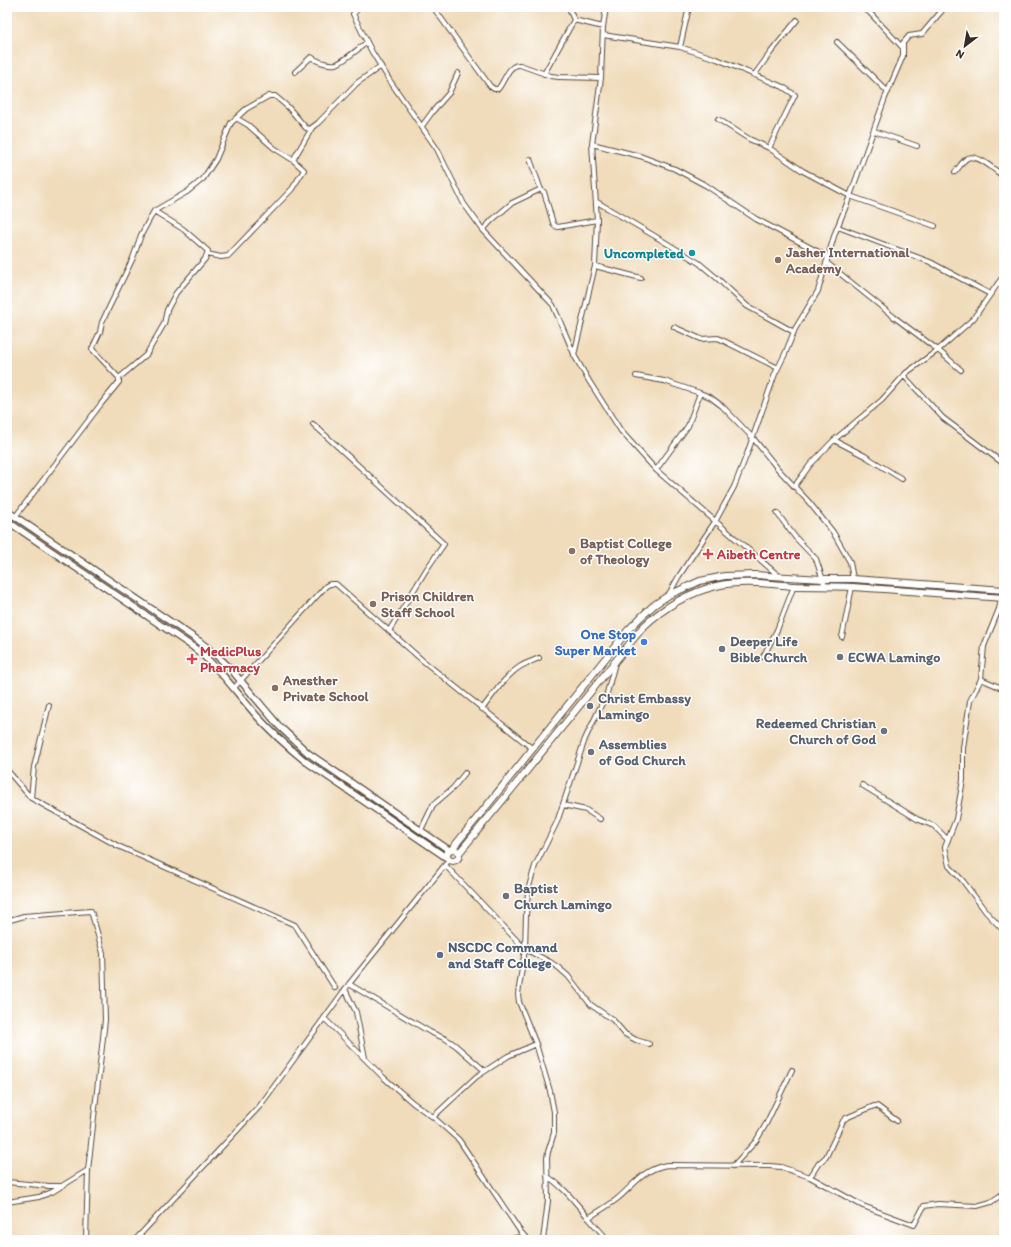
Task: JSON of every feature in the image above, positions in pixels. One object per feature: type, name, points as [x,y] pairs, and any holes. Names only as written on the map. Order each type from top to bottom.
[{"type":"main road","points":[[738,575],[853,579],[1003,595],[852,587],[794,586],[761,583],[718,586],[691,594],[662,610],[651,619],[459,853],[457,860],[454,862],[447,861],[447,855],[629,629],[654,605],[669,595],[700,581],[738,575]]},
{"type":"main road","points":[[451,850],[455,849],[459,853]]},
{"type":"street","points":[[352,7],[353,14],[381,66],[437,149],[464,204],[483,230],[553,306],[574,355],[621,431],[656,470],[716,520],[779,576]]},
{"type":"street","points":[[353,14],[360,7]]},
{"type":"street","points":[[433,7],[490,86],[494,89],[498,89],[511,68],[515,65],[520,65],[544,74],[559,77],[600,78]]},
{"type":"street","points":[[571,7],[570,11],[574,20]]},
{"type":"street","points":[[574,355],[595,266],[597,202],[592,144],[600,78],[603,27],[606,7]]},
{"type":"street","points":[[680,47],[689,7]]},
{"type":"street","points":[[861,7],[869,12],[903,48]]},
{"type":"street","points":[[669,595],[678,576],[716,520],[734,487],[778,368],[794,332],[818,291],[838,227],[888,92],[903,56],[903,43],[909,36],[922,34],[945,7]]},
{"type":"street","points":[[544,74],[574,20]]},
{"type":"street","points":[[574,20],[603,27]]},
{"type":"street","points":[[755,74],[770,52],[797,20]]},
{"type":"street","points":[[603,35],[680,47],[717,59],[755,74],[783,87],[795,95],[769,148]]},
{"type":"street","points":[[295,72],[312,57],[323,63],[337,64],[368,42]]},
{"type":"street","points":[[837,42],[888,92]]},
{"type":"street","points":[[119,378],[92,349],[100,332],[102,322],[133,258],[141,235],[154,211],[187,192],[203,179],[216,159],[231,122],[246,109],[269,96],[275,96],[288,107],[306,128],[310,129],[318,123],[356,83],[381,66]]},
{"type":"street","points":[[422,126],[449,93],[458,72]]},
{"type":"street","points":[[207,254],[221,257],[228,256],[292,189],[304,170],[293,160],[274,148],[248,125],[236,118]]},
{"type":"street","points":[[718,119],[749,139],[769,148],[803,171],[850,196],[935,226]]},
{"type":"street","points":[[293,160],[312,127]]},
{"type":"street","points":[[874,131],[917,146]]},
{"type":"street","points":[[592,144],[640,156],[675,169],[707,186],[756,219],[828,257]]},
{"type":"street","points":[[956,172],[970,156],[978,158],[1004,177]]},
{"type":"street","points":[[530,159],[541,189],[544,192],[552,223],[555,226],[558,227],[597,220]]},
{"type":"street","points":[[483,230],[512,203],[541,189]]},
{"type":"street","points":[[597,202],[699,263],[747,306],[794,332]]},
{"type":"street","points":[[15,517],[119,382],[119,378],[146,355],[164,324],[167,310],[176,292],[205,259],[208,251],[183,229],[154,211]]},
{"type":"street","points":[[838,227],[930,262],[990,294]]},
{"type":"street","points":[[827,262],[961,370]]},
{"type":"street","points":[[595,266],[642,278]]},
{"type":"street","points":[[794,487],[810,466],[834,440],[882,400],[904,376],[938,350],[973,319],[1004,275]]},
{"type":"street","points":[[674,327],[701,339],[718,338],[778,368]]},
{"type":"street","points":[[636,376],[664,381],[700,393],[710,397],[722,406],[753,438],[834,532],[850,562],[853,579]]},
{"type":"street","points":[[904,376],[943,418],[1004,464]]},
{"type":"street","points":[[656,470],[688,426],[700,393]]},
{"type":"street","points":[[313,424],[444,544],[426,570],[389,631]]},
{"type":"street","points":[[834,440],[865,456],[902,479]]},
{"type":"street","points":[[7,511],[199,640],[220,658],[279,726],[308,753],[451,850]]},
{"type":"street","points":[[777,513],[795,537],[816,559],[825,586]]},
{"type":"street","points":[[7,521],[193,647],[213,664],[256,715],[292,750],[447,861],[525,949],[559,968],[568,976],[591,1005],[613,1020],[624,1034],[649,1044]]},
{"type":"street","points":[[234,688],[326,586],[336,584],[389,631],[482,709],[533,749]]},
{"type":"street","points":[[763,657],[777,630],[794,586]]},
{"type":"street","points":[[842,637],[852,587]]},
{"type":"street","points":[[1003,595],[984,646],[981,678],[970,701],[963,748],[963,780],[956,819],[945,847],[949,866],[963,881],[986,912],[1004,930]]},
{"type":"street","points":[[482,709],[507,678],[521,666],[539,658]]},
{"type":"street","points":[[543,1240],[548,1201],[548,1152],[554,1133],[554,1112],[550,1091],[536,1044],[519,1002],[518,994],[525,949],[526,915],[530,883],[535,866],[557,822],[585,739],[608,693],[615,662]]},
{"type":"street","points":[[981,678],[1004,689]]},
{"type":"street","points":[[31,798],[34,767],[49,705]]},
{"type":"street","points":[[7,770],[31,798],[118,846],[295,925],[335,988]]},
{"type":"street","points":[[421,830],[433,805],[453,788],[465,773]]},
{"type":"street","points":[[862,785],[912,816],[934,826],[948,840]]},
{"type":"street","points":[[563,805],[586,810],[600,819]]},
{"type":"street","points":[[135,1240],[259,1107],[345,989],[447,861]]},
{"type":"street","points":[[7,921],[24,916],[91,911],[103,953],[105,1020],[88,1170],[86,1240]]},
{"type":"street","points":[[349,984],[430,1032],[446,1039],[485,1071]]},
{"type":"street","points":[[345,989],[356,1012],[365,1058]]},
{"type":"street","points":[[324,1018],[395,1088],[433,1117],[459,1140],[526,1238],[506,1240]]},
{"type":"street","points":[[433,1117],[476,1077],[508,1056],[536,1044]]},
{"type":"street","points":[[733,1166],[756,1141],[766,1124],[792,1070]]},
{"type":"street","points":[[810,1177],[819,1163],[826,1157],[842,1122],[846,1118],[877,1106],[897,1121]]},
{"type":"street","points":[[588,1218],[615,1200],[650,1170],[659,1166],[667,1165],[781,1167],[810,1177],[863,1206],[914,1224],[924,1206],[938,1204],[977,1206],[991,1202],[1004,1193]]},
{"type":"street","points":[[7,1202],[39,1197],[52,1192],[88,1170]]},
{"type":"street","points":[[547,1176],[566,1191],[608,1240]]},
{"type":"street","points":[[7,1182],[61,1186]]},
{"type":"place","name":"Uncompleted","points":[[692,253]]},
{"type":"place","name":"Jasher International Academy","points":[[778,260]]},
{"type":"place","name":"Baptist College of Theology","points":[[572,551]]},
{"type":"place","name":"Aibeth Centre","points":[[708,554]]},
{"type":"place","name":"Prison Children Staff School","points":[[373,604]]},
{"type":"place","name":"One Stop Super Market","points":[[644,642]]},
{"type":"place","name":"Deeper Life Bible Church","points":[[722,649]]},
{"type":"place","name":"ECWA Lamingo","points":[[840,657]]},
{"type":"place","name":"MedicPlus Pharmacy","points":[[192,659]]},
{"type":"place","name":"Anesther Private School","points":[[275,688]]},
{"type":"place","name":"Christ Embassy Lamingo","points":[[590,706]]},
{"type":"place","name":"Redeemed Christian Church of God","points":[[884,731]]},
{"type":"place","name":"Assemblies of God Church","points":[[591,752]]},
{"type":"place","name":"Baptist Church Lamingo","points":[[506,896]]},
{"type":"place","name":"NSCDC Command and Staff College","points":[[440,955]]}]
